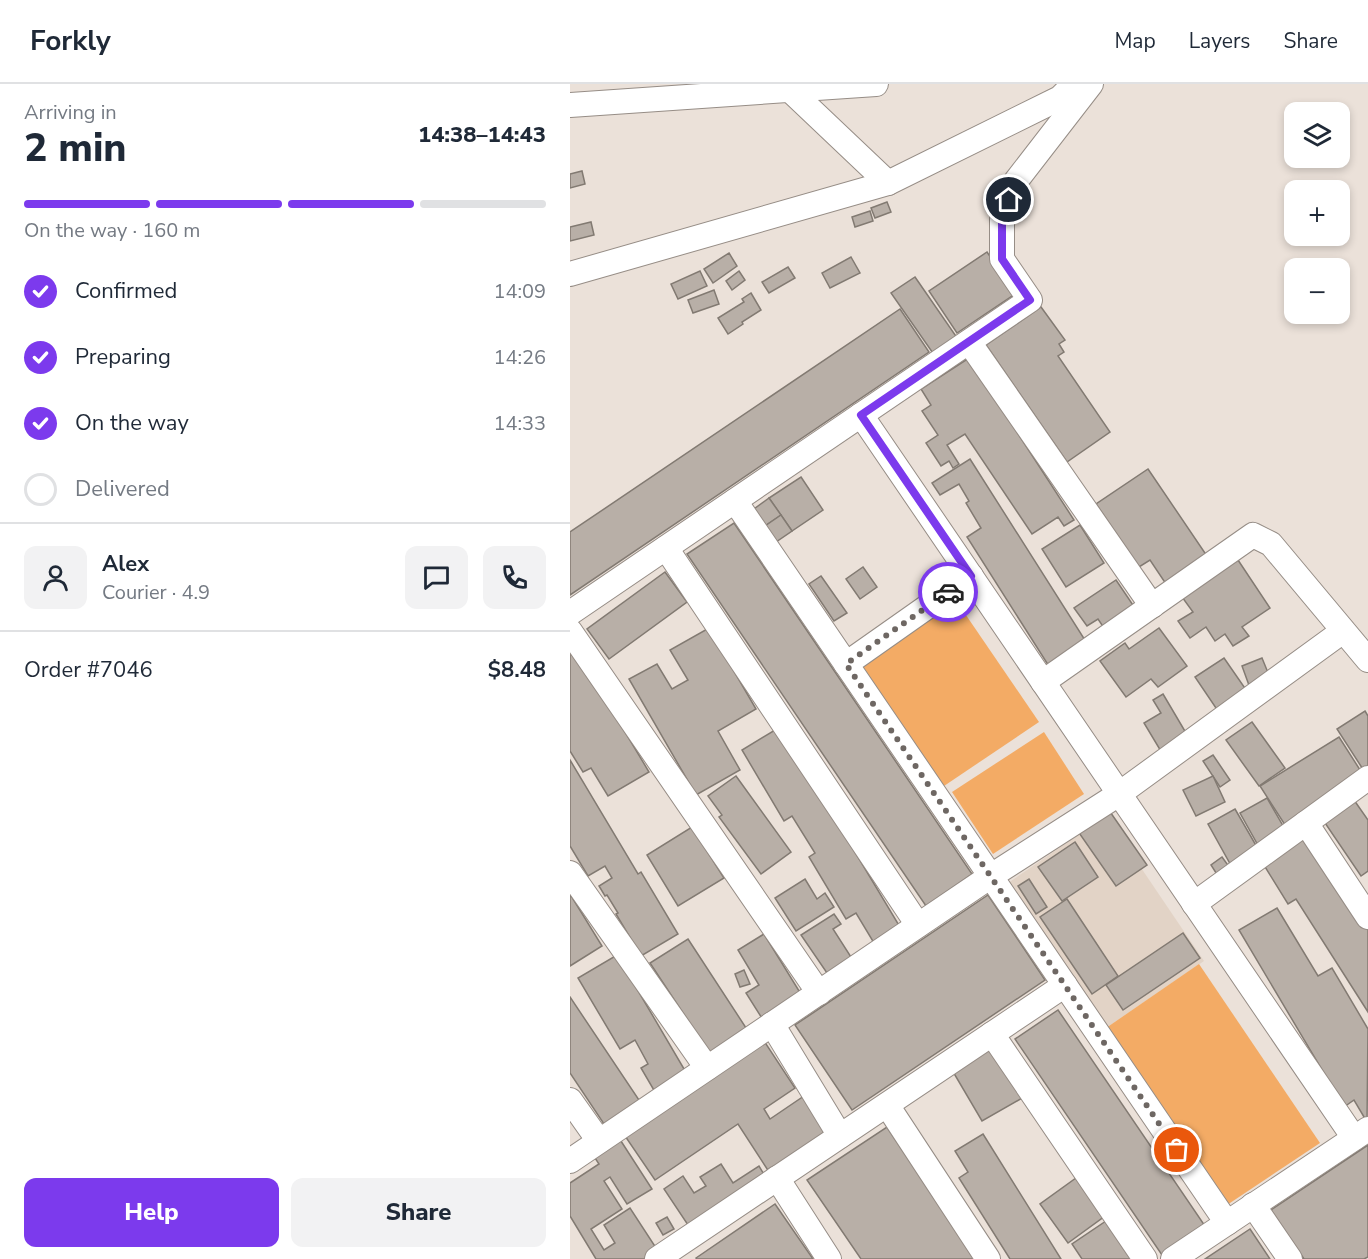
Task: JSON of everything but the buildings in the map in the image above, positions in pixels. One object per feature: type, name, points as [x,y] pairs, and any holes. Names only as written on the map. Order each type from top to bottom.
[{"type":"street","points":[[570,105],[876,84]]},
{"type":"street","points":[[570,274],[888,183],[1083,86]]},
{"type":"street","points":[[570,613],[1030,300],[1002,259],[1002,220],[1016,181],[1083,86]]},
{"type":"street","points":[[790,90],[888,183]]},
{"type":"street","points":[[969,342],[1152,606]]},
{"type":"street","points":[[861,415],[1194,904],[1361,1133],[1173,1259]]},
{"type":"street","points":[[735,501],[1227,1223]]},
{"type":"street","points":[[1043,682],[1253,535],[1271,544],[1368,660]]},
{"type":"street","points":[[666,548],[918,925]]},
{"type":"street","points":[[846,664],[971,576]]},
{"type":"street","points":[[570,631],[819,993]]},
{"type":"street","points":[[570,1161],[991,876],[1119,794],[1343,631]]},
{"type":"street","points":[[1194,904],[1368,778]]},
{"type":"street","points":[[1306,823],[1368,917]]},
{"type":"street","points":[[570,873],[707,1068]]},
{"type":"street","points":[[673,1255],[777,1178],[1065,985]]},
{"type":"street","points":[[772,1024],[840,1136]]},
{"type":"street","points":[[992,1034],[1145,1259]]},
{"type":"street","points":[[570,1100],[599,1142]]},
{"type":"street","points":[[887,1105],[988,1259]]},
{"type":"street","points":[[777,1178],[828,1259]]},
{"type":"street","points":[[1253,1205],[1290,1259]]},
{"type":"shaded area","points":[[955,599],[1039,722],[944,786],[860,663]]},
{"type":"shaded area","points":[[1044,732],[1084,794],[993,854],[952,792]]},
{"type":"shaded area","points":[[1106,816],[1204,961],[1106,1028],[1008,883]]},
{"type":"shaded area","points":[[1199,964],[1320,1143],[1227,1205],[1106,1028]]},
{"type":"way so far","points":[[948,592],[846,664],[1177,1150]]},
{"type":"route","points":[[948,592],[971,576],[861,415],[1030,300],[1002,259],[1002,220],[1009,200]]}]
